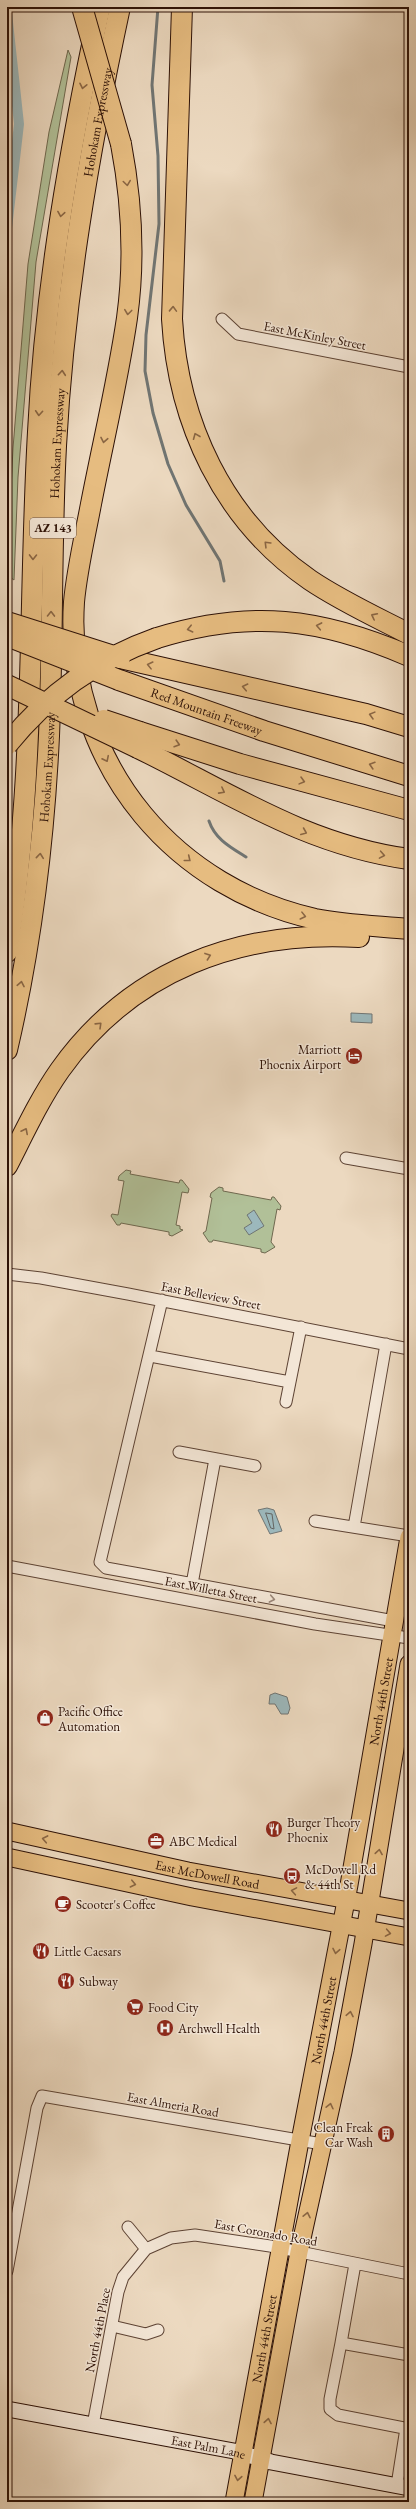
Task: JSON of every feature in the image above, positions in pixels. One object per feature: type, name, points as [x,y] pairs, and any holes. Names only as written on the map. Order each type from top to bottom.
[{"type":"highway","points":[[82,7],[121,144],[127,180],[132,231],[129,302],[81,557],[74,602],[74,629],[78,671],[89,719],[109,764],[137,807],[173,846],[214,878],[248,896],[295,914],[339,923],[409,929]]},
{"type":"highway","name":"Hohokam Expressway","points":[[7,952],[20,866],[27,786],[34,499],[42,363],[63,198],[100,7]]},
{"type":"highway","name":"Hohokam Expressway","points":[[7,1050],[24,968],[43,833],[49,732],[56,460],[68,306],[92,146],[120,7]]},
{"type":"highway","points":[[182,7],[172,324],[177,369],[194,433],[207,462],[226,494],[245,520],[269,546],[297,570],[325,590],[409,634]]},
{"type":"highway","points":[[180,52],[188,7]]},
{"type":"highway","points":[[7,746],[40,709],[74,680],[117,655],[157,638],[222,623],[288,621],[320,626],[351,634],[409,656]]},
{"type":"highway","points":[[7,622],[120,658],[366,714],[409,727]]},
{"type":"highway","name":"Red Mountain Freeway","points":[[7,636],[119,680],[264,731],[409,776]]},
{"type":"highway","points":[[7,684],[139,740],[307,833],[356,850],[407,859]]},
{"type":"highway","points":[[139,740],[240,764],[409,810]]},
{"type":"highway","points":[[7,1166],[45,1092],[78,1047],[122,1005],[168,975],[226,950],[288,937],[336,936],[409,940]]},
{"type":"main road","name":"North 44th Street","points":[[234,2502],[280,2248],[346,1900],[409,1536]]},
{"type":"main road","name":"North 44th Street","points":[[254,2502],[299,2252],[343,2052],[371,1904],[409,1664]]},
{"type":"main road","name":"East McDowell Road","points":[[7,1832],[71,1844],[188,1871],[409,1911]]},
{"type":"main road","points":[[66,1869],[71,1844]]},
{"type":"main road","points":[[95,1876],[97,1851]]},
{"type":"main road","name":"East McDowell Road","points":[[7,1857],[192,1897],[409,1936]]},
{"type":"street","name":"East McKinley Street","points":[[222,320],[238,334],[409,367]]},
{"type":"street","points":[[346,1158],[409,1169]]},
{"type":"street","name":"East Belleview Street","points":[[7,1274],[41,1278],[162,1300],[409,1349]]},
{"type":"street","points":[[162,1300],[150,1356],[138,1399],[100,1562],[106,1568],[192,1584],[393,1628]]},
{"type":"street","points":[[286,1402],[301,1327]]},
{"type":"street","points":[[354,1527],[386,1344]]},
{"type":"street","points":[[150,1356],[290,1382]]},
{"type":"street","points":[[179,1452],[255,1466]]},
{"type":"street","points":[[192,1584],[216,1459]]},
{"type":"street","points":[[315,1521],[409,1536]]},
{"type":"street","name":"East Willetta Street","points":[[7,1566],[315,1624],[393,1628],[409,1638]]},
{"type":"street","name":"East Almeria Road","points":[[7,2271],[37,2108],[42,2096],[322,2144]]},
{"type":"street","points":[[128,2227],[146,2249]]},
{"type":"street","name":"East Coronado Road","points":[[146,2249],[171,2238],[195,2234],[280,2248],[409,2274]]},
{"type":"street","name":"North 44th Place","points":[[93,2425],[123,2277],[146,2249]]},
{"type":"street","points":[[355,2264],[330,2399],[330,2409],[338,2415],[408,2428],[401,2460],[403,2486]]},
{"type":"street","points":[[112,2326],[146,2334],[158,2330]]},
{"type":"street","points":[[341,2342],[409,2355]]},
{"type":"street","name":"East Palm Lane","points":[[7,2410],[93,2425],[403,2486]]},
{"type":"green space","points":[[68,50],[71,57],[36,262],[18,477],[14,580],[7,575],[13,448],[28,264],[49,132]]},
{"type":"green space","points":[[126,1170],[131,1171],[130,1174],[179,1183],[180,1180],[182,1180],[189,1189],[188,1193],[182,1192],[176,1225],[180,1226],[180,1229],[183,1230],[172,1236],[169,1235],[169,1232],[121,1223],[120,1225],[117,1225],[111,1216],[112,1214],[118,1215],[124,1181],[118,1180],[119,1176]]},
{"type":"green space","points":[[219,1187],[223,1188],[223,1191],[271,1200],[272,1197],[274,1197],[281,1206],[280,1210],[277,1209],[271,1242],[275,1247],[265,1253],[261,1252],[261,1249],[213,1240],[212,1242],[209,1242],[203,1233],[206,1231],[212,1198],[210,1197],[211,1193]]},
{"type":"water","points":[[351,1013],[372,1014],[372,1023],[351,1022]]},
{"type":"water","points":[[254,1210],[264,1226],[249,1235],[244,1228],[252,1223],[247,1215]]},
{"type":"water","points":[[267,1508],[274,1510],[282,1531],[270,1534],[258,1510]]},
{"type":"water","points":[[275,1693],[287,1697],[290,1708],[288,1714],[281,1714],[275,1704],[269,1704],[270,1695]]},
{"type":"waterway","points":[[158,7],[152,85],[158,156],[159,224],[146,335],[145,371],[153,413],[168,464],[186,505],[220,561],[224,581]]},
{"type":"waterway","points":[[7,13],[19,124],[7,228]]},
{"type":"waterway","points":[[209,821],[219,838],[246,857]]},
{"type":"place","name":"Marriott Phoenix Airport","points":[[354,1056]]},
{"type":"place","name":"Pacific Office Automation","points":[[45,1718]]},
{"type":"place","name":"Burger Theory Phoenix","points":[[274,1829]]},
{"type":"place","name":"ABC Medical","points":[[156,1841]]},
{"type":"place","name":"McDowell Rd & 44th St","points":[[292,1876]]},
{"type":"place","name":"Scooter's Coffee","points":[[63,1904]]},
{"type":"place","name":"Little Caesars","points":[[41,1951]]},
{"type":"place","name":"Subway","points":[[66,1981]]},
{"type":"place","name":"Food City","points":[[135,2007]]},
{"type":"place","name":"Archwell Health","points":[[165,2028]]},
{"type":"place","name":"Clean Freak Car Wash","points":[[386,2134]]}]
